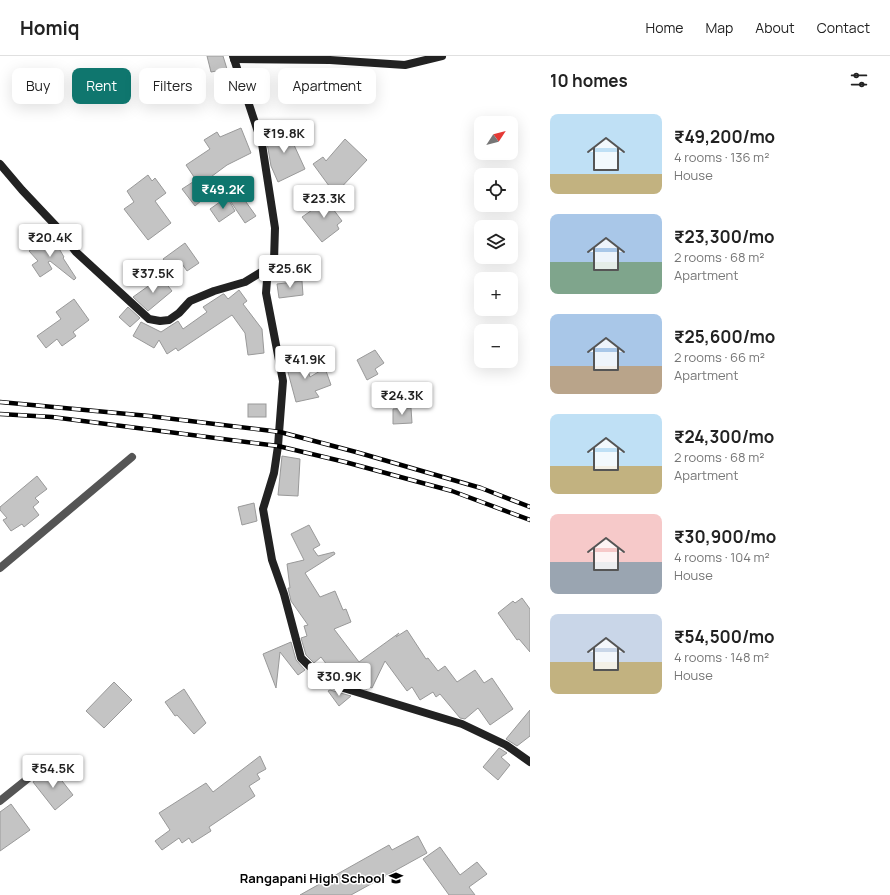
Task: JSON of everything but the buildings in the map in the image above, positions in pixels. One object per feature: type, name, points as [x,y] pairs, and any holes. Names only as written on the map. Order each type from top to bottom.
[{"type":"street","points":[[0,164],[56,226],[76,252],[150,319],[160,321],[170,320],[190,301],[214,291],[244,282],[268,268],[274,261],[275,228],[262,144],[233,58],[330,60],[404,65],[442,56]]},
{"type":"street","points":[[268,268],[266,293],[283,381],[274,473],[263,509],[272,560],[284,594],[301,658],[327,683],[462,724],[506,745],[530,762]]},
{"type":"street","points":[[0,568],[132,457]]},
{"type":"street","points":[[0,801],[51,760]]},
{"type":"railway","points":[[0,402],[149,416],[280,432],[481,488],[530,507]]},
{"type":"railway","points":[[0,414],[52,417],[278,446],[345,462],[452,491],[530,520]]},
{"type":"place","name":"Rangapani High School","points":[[396,878]]}]
